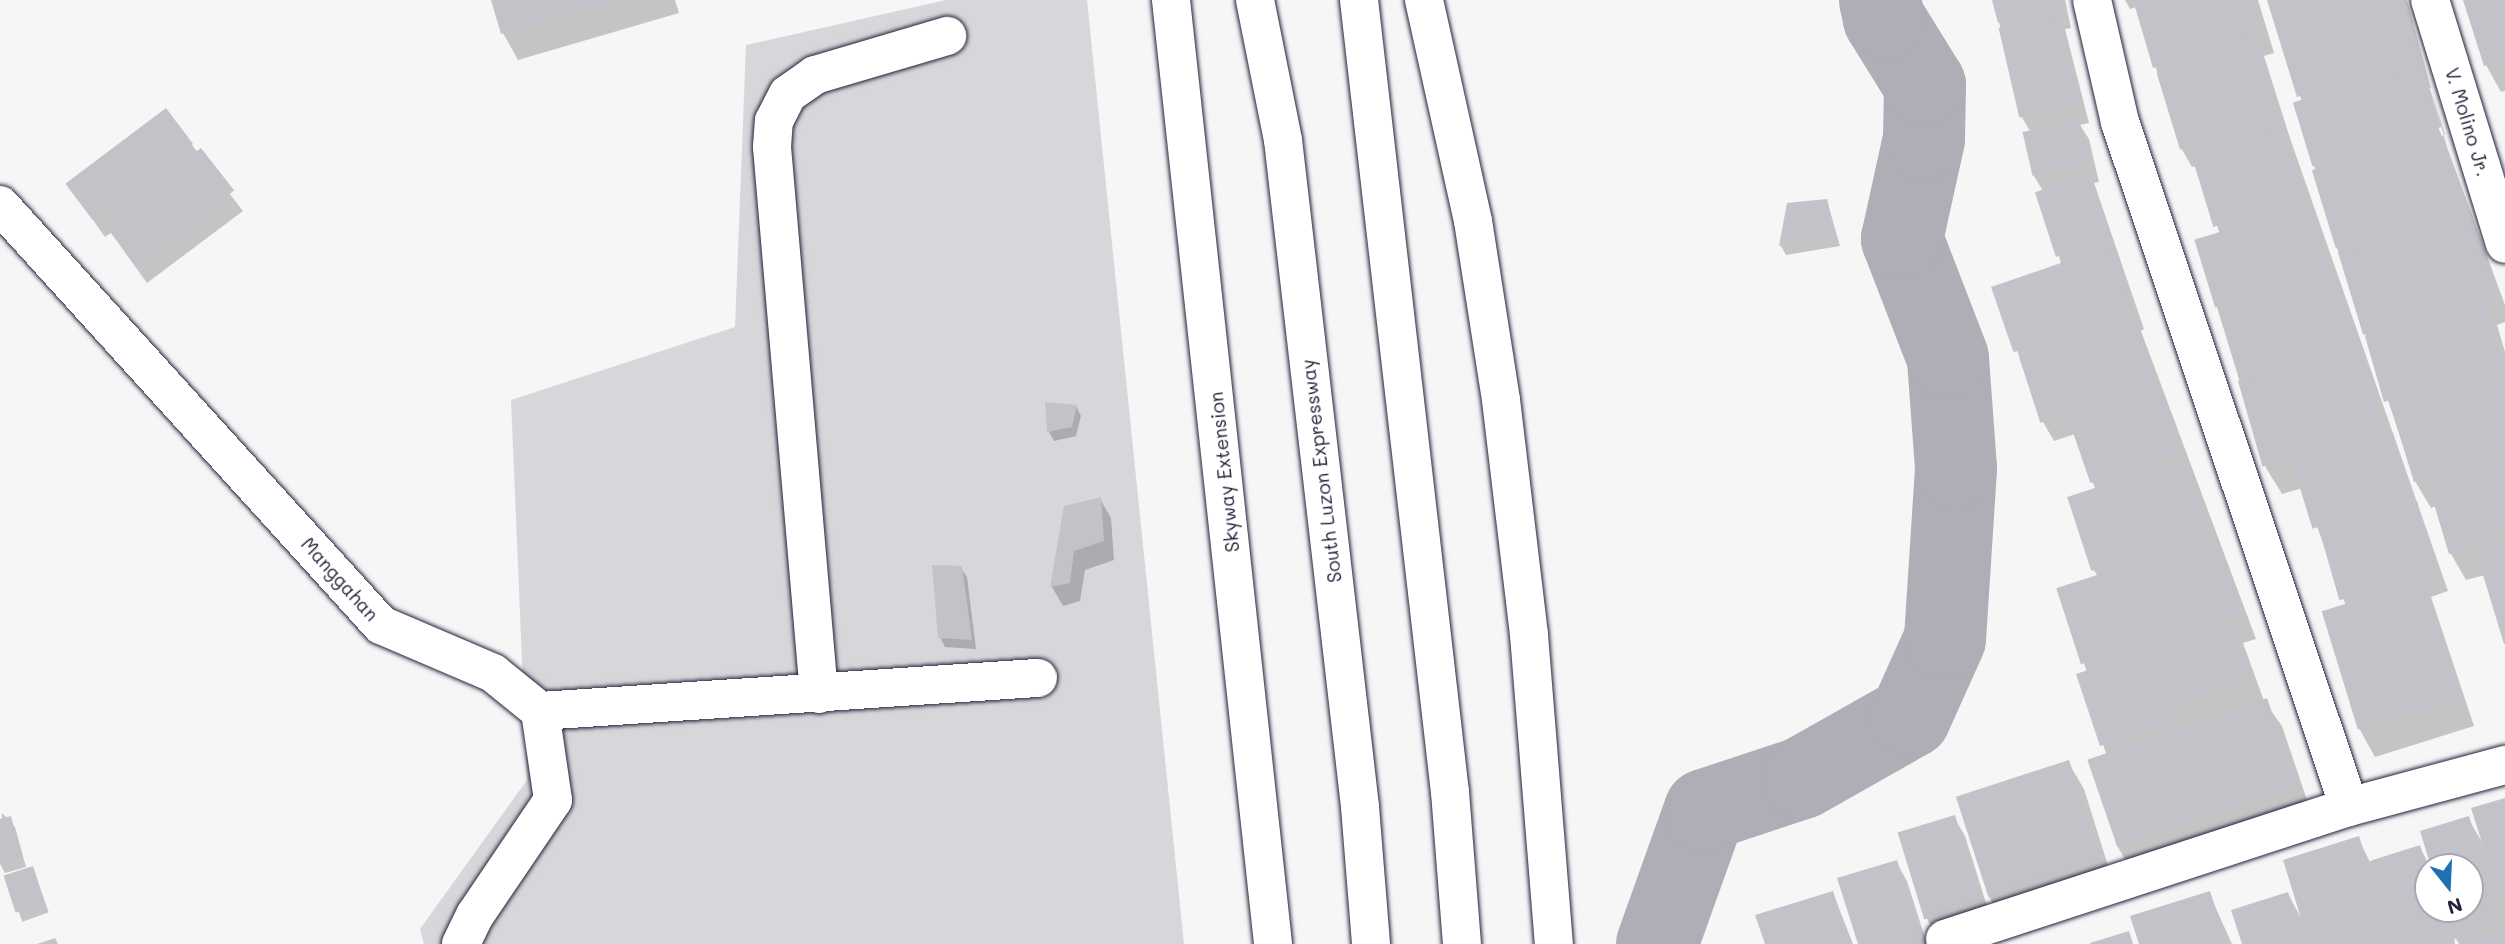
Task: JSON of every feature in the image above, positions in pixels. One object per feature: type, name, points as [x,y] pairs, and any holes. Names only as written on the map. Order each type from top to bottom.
[{"type":"main road","name":"Skyway Extension","points":[[1171,0],[1273,944]]},
{"type":"main road","name":"South Luzon Expressway","points":[[1255,0],[1283,140],[1360,807],[1371,944]]},
{"type":"main road","points":[[1359,0],[1373,152],[1450,792],[1461,944]]},
{"type":"main road","points":[[1424,0],[1473,221],[1501,400],[1529,635],[1554,944]]},
{"type":"main road","points":[[2092,0],[2120,122],[2349,807]]},
{"type":"main road","name":"V. Molino Jr.","points":[[2430,0],[2505,244]]},
{"type":"main road","points":[[819,694],[776,203],[774,121],[788,94],[815,75],[947,36]]},
{"type":"main road","name":"Manggahan","points":[[0,205],[380,625],[493,673],[540,710]]},
{"type":"main road","points":[[461,944],[475,915],[553,800],[540,710],[1038,678]]},
{"type":"main road","points":[[1945,939],[2349,807],[2505,765]]},
{"type":"shaded area","points":[[946,0],[1087,0],[1184,944],[424,944],[420,929],[527,780],[511,400],[735,327],[746,45]]},
{"type":"building","points":[[491,0],[616,0],[616,1],[501,34]]},
{"type":"building","points":[[1992,0],[2060,0],[2062,9],[1998,23]]},
{"type":"building","points":[[2133,0],[2254,0],[2264,34],[2153,68]]},
{"type":"building","points":[[2267,0],[2401,0],[2420,60],[2297,97]]},
{"type":"building","points":[[2463,0],[2505,0],[2505,60],[2484,66]]},
{"type":"building","points":[[2059,14],[2080,104],[2019,118],[1999,28]]},
{"type":"building","points":[[2258,42],[2281,119],[2180,149],[2157,73]]},
{"type":"building","points":[[2422,63],[2442,127],[2312,167],[2293,102]]},
{"type":"building","points":[[166,108],[193,144],[92,220],[65,184]]},
{"type":"building","points":[[2079,119],[2089,163],[2033,176],[2022,132]]},
{"type":"building","points":[[2283,123],[2306,199],[2213,227],[2190,151]]},
{"type":"building","points":[[2440,131],[2464,209],[2336,249],[2312,170]]},
{"type":"building","points":[[201,148],[234,191],[137,266],[104,224]]},
{"type":"building","points":[[2091,174],[2112,239],[2056,257],[2035,192]]},
{"type":"building","points":[[1827,199],[1836,237],[1779,246],[1787,203]]},
{"type":"building","points":[[2311,204],[2332,272],[2215,308],[2194,240]]},
{"type":"building","points":[[2471,212],[2496,294],[2363,335],[2338,253]]},
{"type":"building","points":[[2113,245],[2135,310],[2013,352],[1991,287]]},
{"type":"building","points":[[2336,275],[2358,343],[2241,381],[2219,313]]},
{"type":"building","points":[[2486,301],[2505,367],[2384,402],[2365,336]]},
{"type":"building","points":[[2136,319],[2157,385],[2040,423],[2019,357]]},
{"type":"building","points":[[2360,346],[2385,432],[2262,467],[2238,381]]},
{"type":"building","points":[[2505,371],[2505,454],[2414,482],[2391,407]]},
{"type":"building","points":[[2161,390],[2182,451],[2090,483],[2069,422]]},
{"type":"building","points":[[1045,402],[1077,405],[1072,427],[1047,432]]},
{"type":"building","points":[[2393,433],[2413,498],[2312,529],[2293,464]]},
{"type":"building","points":[[2505,457],[2505,537],[2449,554],[2427,481]]},
{"type":"building","points":[[2187,458],[2211,532],[2091,571],[2067,497]]},
{"type":"building","points":[[1101,497],[1104,541],[1074,551],[1070,583],[1050,587],[1064,506]]},
{"type":"building","points":[[2417,501],[2437,572],[2339,600],[2319,529]]},
{"type":"building","points":[[2217,536],[2242,612],[2081,664],[2056,588]]},
{"type":"building","points":[[2505,543],[2505,644],[2504,644],[2476,552]]},
{"type":"building","points":[[932,565],[962,566],[972,640],[938,638]]},
{"type":"building","points":[[2424,580],[2460,699],[2358,730],[2322,611]]},
{"type":"building","points":[[2233,622],[2251,677],[2176,702],[2182,719],[2100,746],[2076,674]]},
{"type":"building","points":[[2267,698],[2297,785],[2117,847],[2087,760]]},
{"type":"building","points":[[2069,760],[2102,861],[1989,898],[1956,797]]},
{"type":"building","points":[[2505,798],[2505,912],[2504,912],[2471,808]]},
{"type":"building","points":[[1955,815],[1982,902],[1924,920],[1898,833]]},
{"type":"building","points":[[11,816],[22,857],[0,864],[0,819]]},
{"type":"building","points":[[2469,816],[2481,853],[2427,853],[2420,831]]},
{"type":"building","points":[[2359,836],[2392,944],[2309,944],[2283,860]]},
{"type":"building","points":[[2420,845],[2423,853],[2414,853],[2414,923],[2445,923],[2449,936],[2424,944],[2397,944],[2370,861]]},
{"type":"building","points":[[1897,860],[1923,944],[1858,944],[1837,878]]},
{"type":"building","points":[[2484,863],[2503,923],[2454,939],[2449,923],[2484,923]]},
{"type":"building","points":[[33,866],[45,903],[16,913],[4,876]]},
{"type":"building","points":[[1833,891],[1850,944],[1765,944],[1755,915]]},
{"type":"building","points":[[2210,891],[2227,944],[2139,944],[2130,916]]},
{"type":"building","points":[[2288,892],[2305,944],[2242,944],[2231,910]]},
{"type":"building","points":[[2129,931],[2133,944],[2090,944],[2090,943]]},
{"type":"building","points":[[2505,931],[2505,944],[2466,944],[2466,943]]},
{"type":"waterway","points":[[1657,944],[1705,810],[1802,778],[1910,717],[1945,639],[1956,468],[1948,358],[1902,239],[1924,139],[1925,85],[1884,19],[1880,0]]}]
